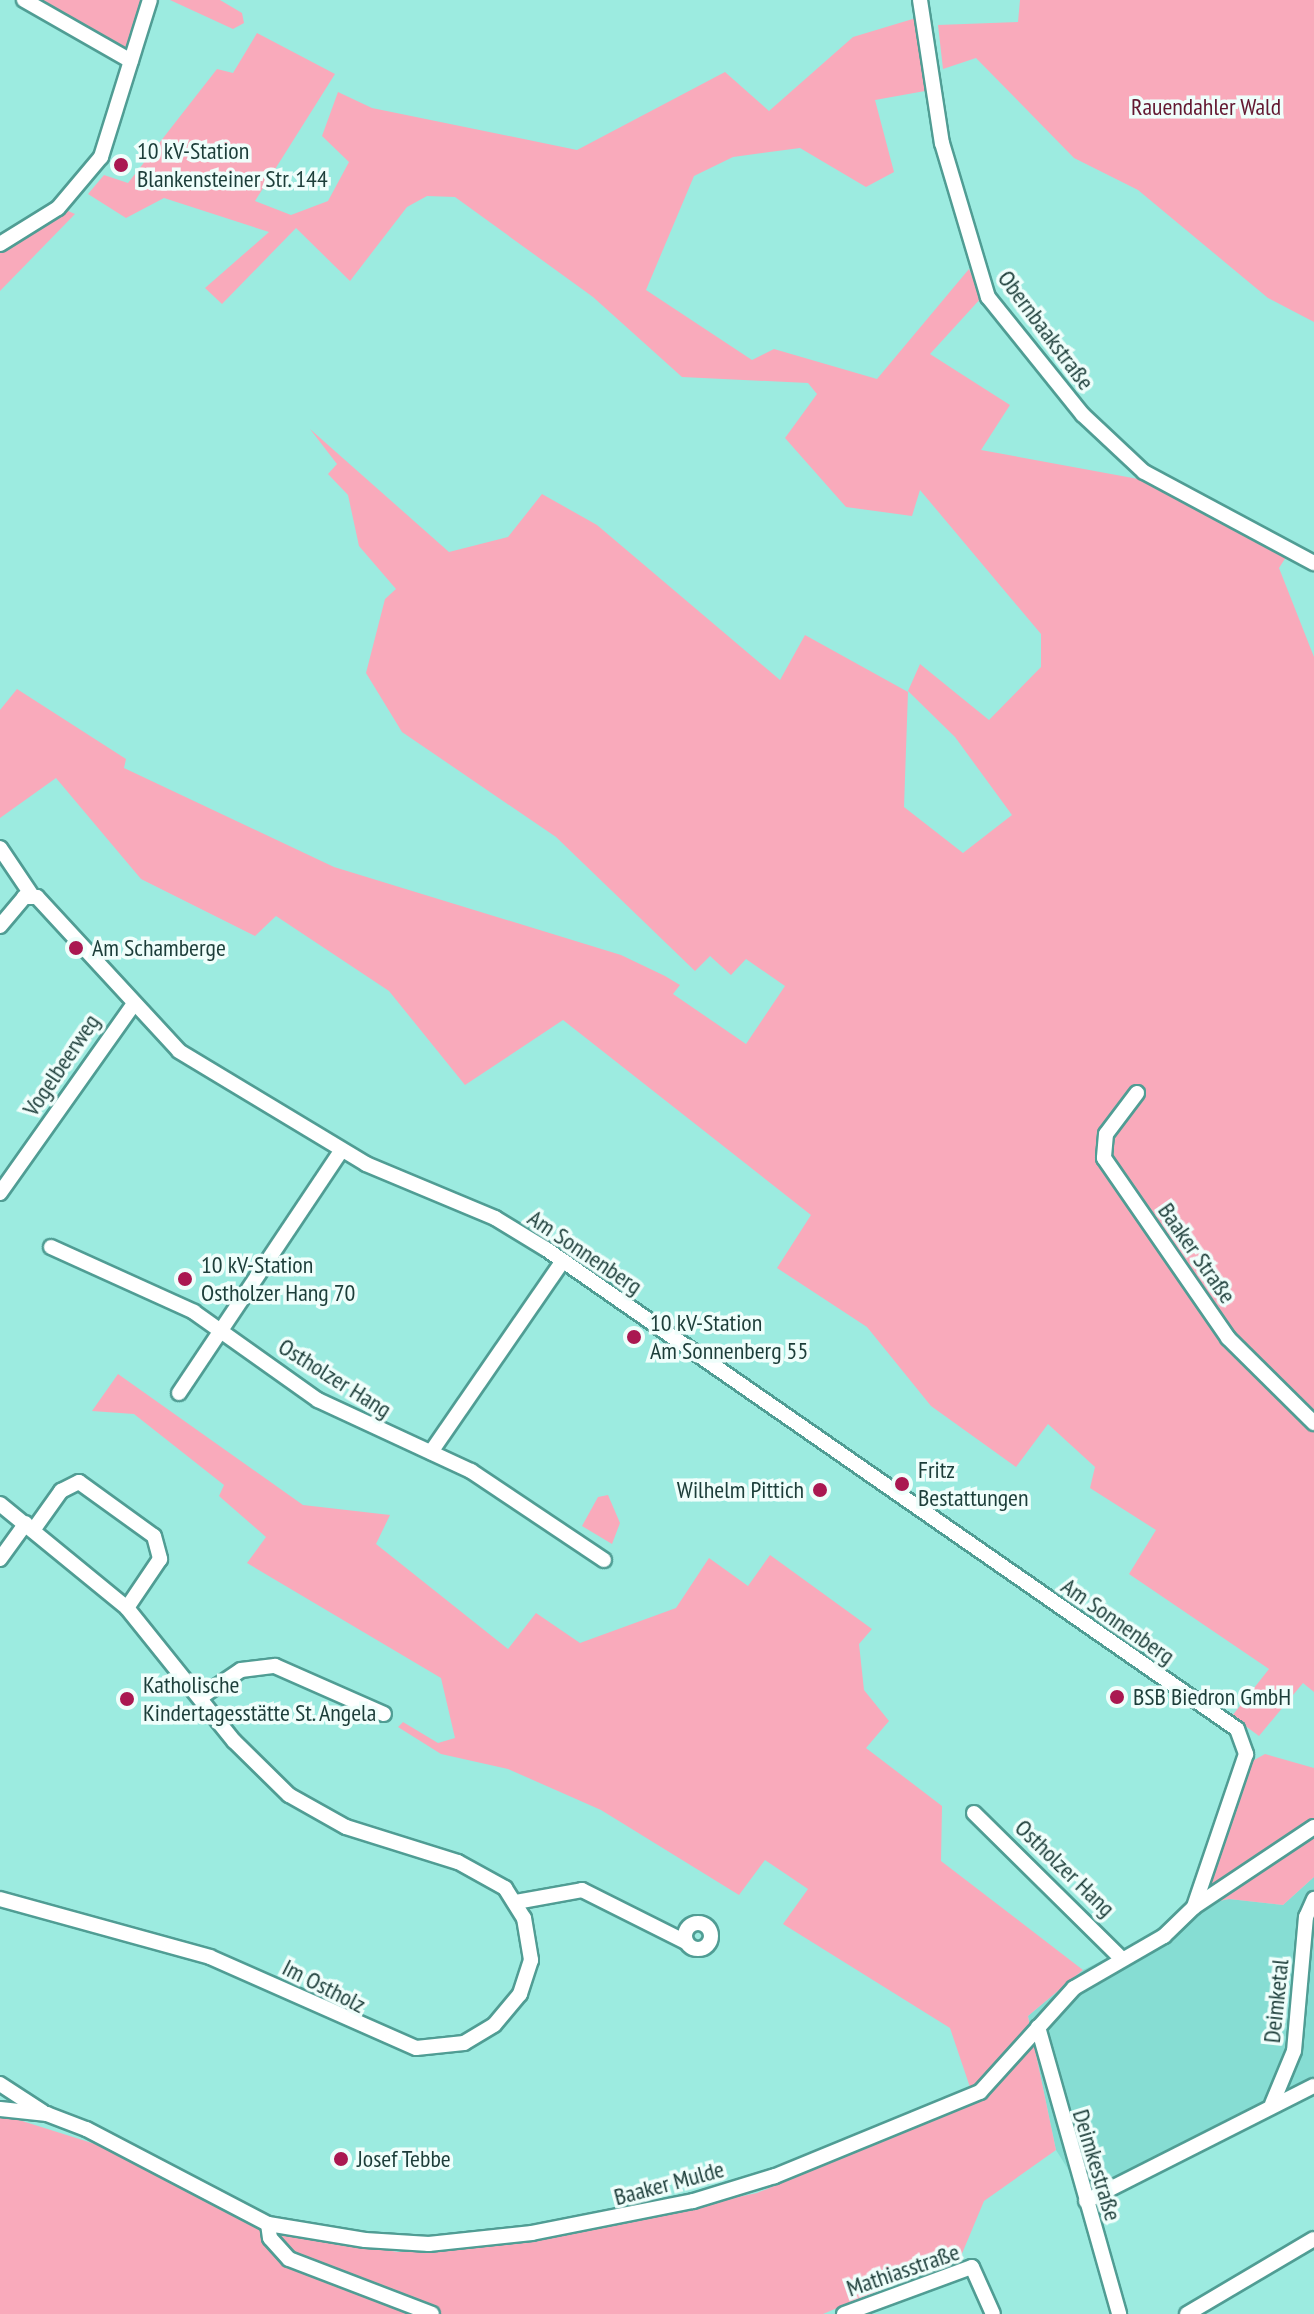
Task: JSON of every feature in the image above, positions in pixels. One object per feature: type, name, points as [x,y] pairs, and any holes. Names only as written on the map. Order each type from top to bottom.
[{"type":"street","points":[[24,0],[131,61]]},
{"type":"street","points":[[0,244],[58,208],[92,171],[150,0]]},
{"type":"street","name":"Obernbaakstraße","points":[[920,0],[942,143],[988,297],[1083,415],[1144,472],[1314,563]]},
{"type":"street","name":"Am Sonnenberg","points":[[0,848],[31,894],[179,1051],[341,1151],[495,1218],[563,1261],[1241,1733],[1245,1764],[1194,1907],[1164,1936],[1121,1958],[1074,1988],[1038,2027]]},
{"type":"street","points":[[0,926],[31,894]]},
{"type":"street","name":"Vogelbeerweg","points":[[0,1193],[134,1004]]},
{"type":"street","name":"Baaker Straße","points":[[1137,1093],[1106,1134],[1104,1158],[1228,1338],[1314,1423]]},
{"type":"street","points":[[179,1393],[341,1151]]},
{"type":"street","name":"Ostholzer Hang","points":[[51,1247],[138,1282],[222,1329],[340,1413],[431,1452],[604,1560]]},
{"type":"street","points":[[431,1452],[563,1261]]},
{"type":"street","points":[[0,1559],[61,1491],[79,1482],[154,1536],[160,1559],[127,1608]]},
{"type":"street","points":[[0,1504],[127,1608],[252,1762],[306,1807],[476,1869],[516,1902],[582,1890],[686,1942]]},
{"type":"street","points":[[201,1697],[241,1670],[275,1666],[384,1714]]},
{"type":"street","name":"Ostholzer Hang","points":[[974,1813],[1121,1958]]},
{"type":"street","points":[[1194,1907],[1314,1827]]},
{"type":"street","name":"Im Ostholz","points":[[0,1899],[210,1957],[382,2039],[436,2049],[483,2033],[520,1994],[531,1950],[516,1902]]},
{"type":"street","name":"Deimketal","points":[[1272,2104],[1294,2051],[1306,1917],[1314,1899]]},
{"type":"street","name":"Deimkestraße","points":[[1038,2027],[1119,2314]]},
{"type":"street","name":"Baaker Mulde","points":[[0,2084],[47,2114],[268,2224],[399,2244],[609,2222],[775,2176],[964,2103],[1038,2027]]},
{"type":"street","points":[[1086,2201],[1272,2104],[1314,2086]]},
{"type":"street","name":"Baaker Mulde","points":[[0,2109],[47,2114]]},
{"type":"street","points":[[268,2224],[270,2238],[289,2259],[432,2314]]},
{"type":"street","points":[[1187,2314],[1314,2239]]},
{"type":"street","name":"Mathiasstraße","points":[[844,2314],[972,2267],[993,2314]]},
{"type":"shaded area","points":[[1314,1877],[1314,2090],[1090,2204],[1056,2150],[1028,2016],[1083,1970],[1160,1932],[1190,1907],[1229,1899],[1283,1905]]},
{"type":"green space","points":[[30,0],[142,0],[127,53]]},
{"type":"green space","points":[[170,0],[220,0],[242,13],[244,23],[233,29]]},
{"type":"green space","name":"Rauendahler Wald","points":[[1020,0],[1314,0],[1314,322],[1268,298],[1138,190],[1074,158],[976,58],[943,69],[938,25],[1018,22]]},
{"type":"green space","points":[[916,18],[925,91],[875,100],[894,172],[866,187],[800,148],[733,157],[694,176],[646,290],[752,360],[774,349],[877,379],[969,269],[982,297],[930,354],[1010,405],[981,450],[1149,481],[1288,554],[1279,568],[1314,657],[1314,1692],[1303,1683],[1259,1736],[1232,1716],[1269,1669],[1129,1574],[1156,1530],[1090,1488],[1095,1467],[1048,1424],[1016,1467],[931,1406],[867,1327],[777,1268],[811,1215],[563,1020],[465,1085],[389,991],[276,916],[255,936],[141,879],[56,778],[0,818],[0,710],[17,689],[126,759],[124,768],[334,867],[621,955],[665,976],[680,985],[673,994],[746,1044],[785,986],[746,959],[731,975],[710,956],[695,971],[556,837],[402,732],[366,673],[385,599],[396,589],[359,546],[348,495],[328,474],[337,464],[310,429],[449,552],[508,537],[542,494],[597,525],[780,680],[805,635],[908,692],[904,807],[963,853],[1012,815],[955,737],[908,691],[920,664],[989,720],[1041,667],[1041,634],[920,490],[912,516],[846,507],[785,438],[817,394],[808,383],[682,377],[593,297],[455,197],[427,196],[407,207],[350,281],[296,228],[222,304],[205,288],[269,232],[164,198],[126,218],[88,194],[104,175],[128,183],[217,69],[233,73],[257,33],[335,74],[255,201],[291,215],[328,201],[349,162],[322,136],[338,92],[372,108],[577,150],[725,72],[769,111],[853,37]]},
{"type":"green space","points":[[50,203],[75,214],[0,291],[0,235]]},
{"type":"green space","points":[[118,1374],[303,1505],[390,1515],[376,1544],[508,1649],[536,1613],[580,1643],[676,1608],[709,1558],[748,1586],[770,1555],[872,1629],[859,1644],[864,1690],[889,1721],[866,1748],[942,1806],[941,1861],[1083,1970],[1028,2016],[1056,2150],[984,2201],[961,2256],[823,2314],[0,2314],[0,2114],[111,2149],[271,2233],[398,2252],[609,2224],[757,2193],[975,2102],[950,2028],[783,1924],[808,1889],[765,1860],[739,1895],[601,1810],[508,1769],[441,1754],[398,1727],[403,1722],[438,1743],[455,1738],[441,1678],[247,1563],[266,1537],[219,1496],[224,1485],[134,1414],[92,1411]]},
{"type":"green space","points":[[608,1495],[620,1523],[612,1544],[582,1526],[598,1497]]},
{"type":"green space","points":[[1265,1754],[1314,1768],[1314,1877],[1283,1905],[1229,1899],[1190,1907],[1240,1768]]},
{"type":"place","name":"10 kV-Station Blankensteiner Str. 144","points":[[121,165]]},
{"type":"place","name":"Am Schamberge","points":[[76,948]]},
{"type":"place","name":"10 kV-Station Ostholzer Hang 70","points":[[185,1279]]},
{"type":"place","name":"10 kV-Station Am Sonnenberg 55","points":[[634,1337]]},
{"type":"place","name":"Fritz Bestattungen","points":[[902,1484]]},
{"type":"place","name":"Wilhelm Pittich","points":[[820,1490]]},
{"type":"place","name":"BSB Biedron GmbH","points":[[1117,1697]]},
{"type":"place","name":"Katholische Kindertagesstätte St. Angela","points":[[127,1699]]},
{"type":"place","name":"Josef Tebbe","points":[[341,2159]]}]
